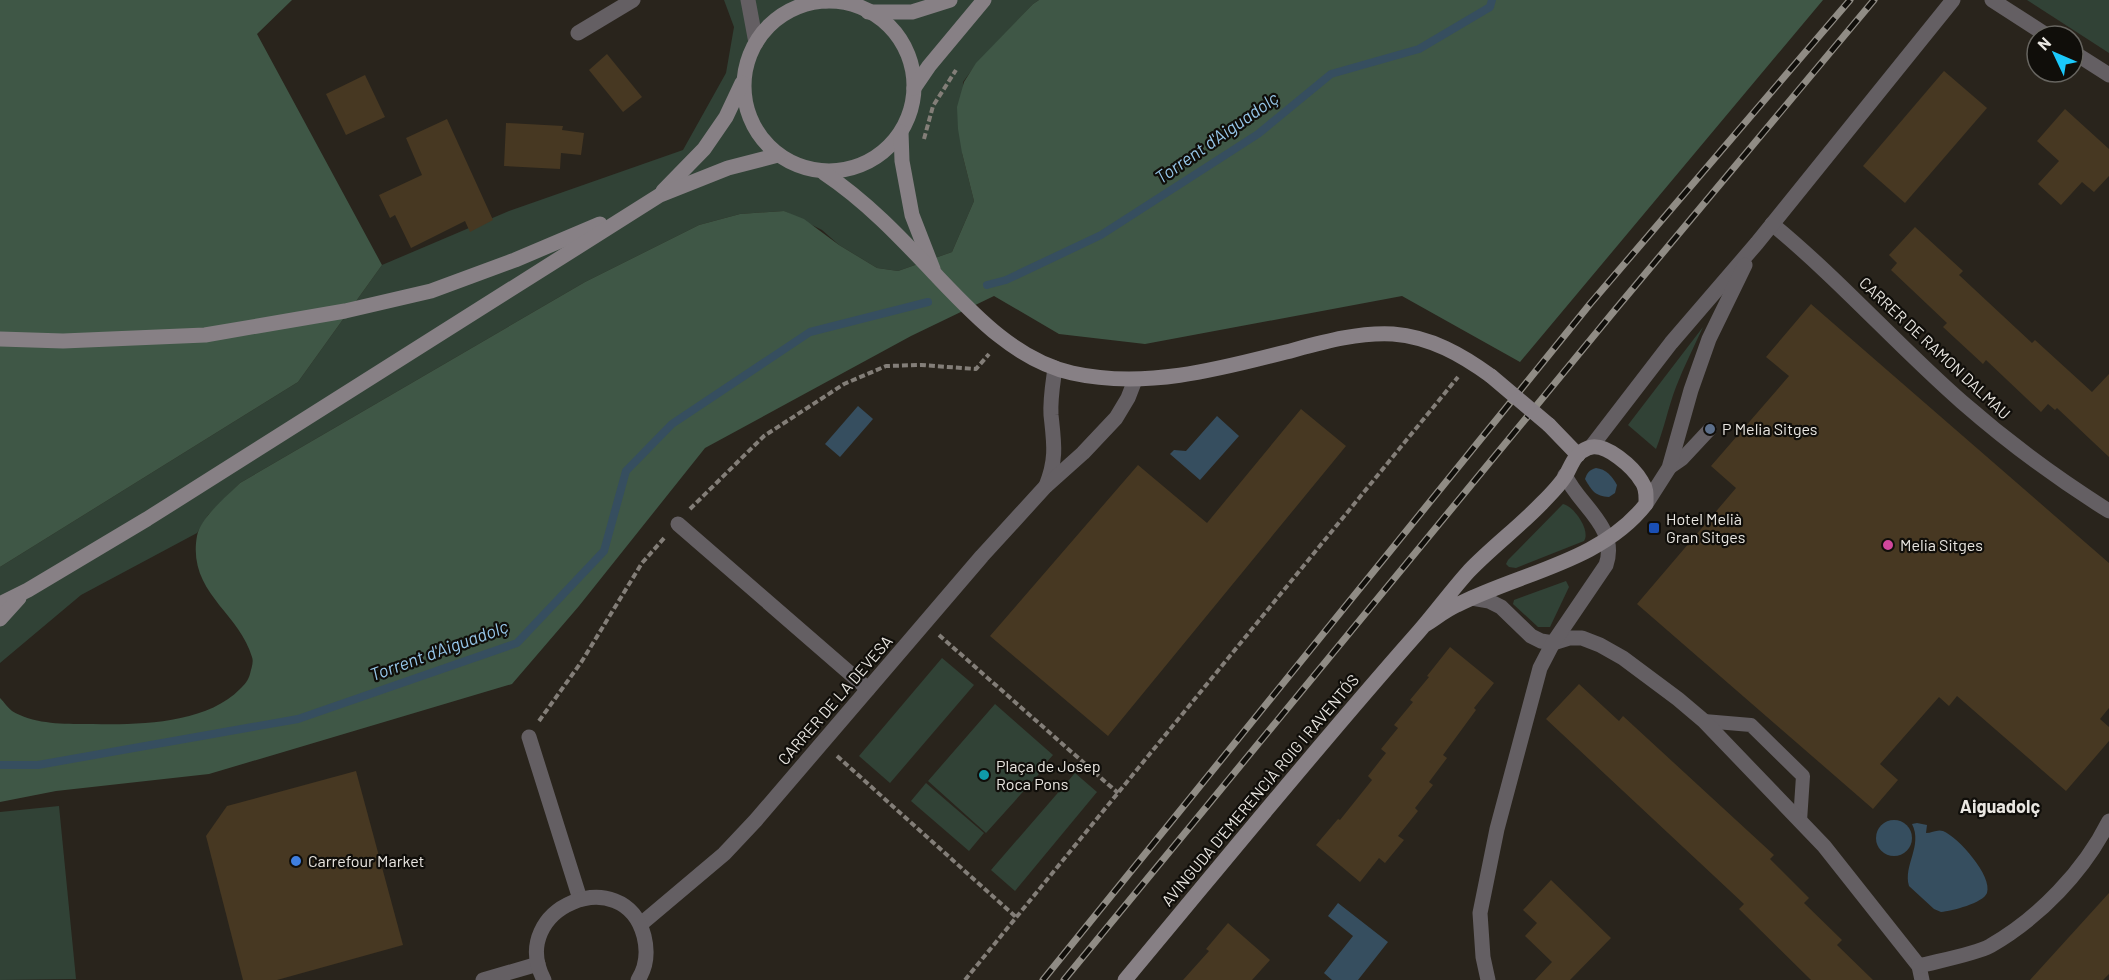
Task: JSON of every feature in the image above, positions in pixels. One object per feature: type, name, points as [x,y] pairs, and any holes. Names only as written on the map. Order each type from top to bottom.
[{"type":"main road","points":[[660,195],[704,149],[726,117],[742,83],[747,63],[756,43],[767,28],[791,8],[825,0],[843,3],[868,12],[897,35],[908,53],[915,88],[909,117],[901,132],[884,150],[865,163],[844,170],[824,173]]},
{"type":"main road","points":[[868,12],[912,12],[950,0]]},
{"type":"main road","points":[[915,88],[929,66],[984,0]]},
{"type":"main road","points":[[742,83],[750,122],[778,155],[798,166],[824,173],[864,203],[982,323],[1036,359],[1055,368],[1104,378],[1135,380],[1206,371],[1322,343],[1366,335],[1394,334],[1430,341],[1470,361],[1584,451],[1602,447],[1619,458],[1642,481],[1646,491],[1646,504]]},
{"type":"main road","points":[[901,132],[902,161],[912,215],[935,274]]},
{"type":"main road","points":[[0,604],[28,590],[147,519],[660,195],[728,168],[778,155]]},
{"type":"main road","points":[[0,339],[63,341],[204,335],[345,311],[431,291],[514,260],[641,207]]},
{"type":"main road","name":"AVINGUDA D'EMERENCIÀ ROIG I RAVENTÓS","points":[[1125,980],[1468,572],[1540,506],[1566,475],[1570,464],[1584,451]]},
{"type":"main road","name":"AVINGUDA D'EMERENCIÀ ROIG I RAVENTÓS","points":[[1425,625],[1455,606],[1555,564],[1608,538],[1628,524],[1646,504]]},
{"type":"main road","points":[[0,620],[28,590]]},
{"type":"street","points":[[578,33],[633,0]]},
{"type":"street","points":[[748,0],[756,43]]},
{"type":"street","points":[[1584,451],[1671,343],[1757,243],[1953,0]]},
{"type":"street","points":[[1992,0],[2029,24]]},
{"type":"street","points":[[2085,60],[2109,75]]},
{"type":"street","name":"CARRER DE RAMON DALMAU","points":[[1772,224],[1812,258],[1962,403],[2044,470],[2109,511]]},
{"type":"street","points":[[1646,504],[1668,468],[1709,339],[1757,243]]},
{"type":"street","name":"CARRER DE LA DEVESA","points":[[1045,488],[1054,462],[1055,440],[1051,414],[1055,368]]},
{"type":"street","name":"CARRER DE LA DEVESA","points":[[640,924],[724,854],[756,820],[982,556],[1045,488],[1083,453],[1116,417],[1128,398],[1135,380]]},
{"type":"street","points":[[1488,980],[1483,957],[1480,913],[1497,829],[1539,668],[1553,643],[1606,565],[1609,555],[1608,538],[1588,507],[1571,488],[1566,475]]},
{"type":"street","points":[[678,524],[868,689]]},
{"type":"street","points":[[1472,598],[1489,601],[1501,607],[1531,636],[1541,641],[1553,643],[1569,638],[1582,638],[1600,645],[1623,658],[1704,721],[1824,846],[1921,973],[1988,947],[2035,915],[2077,870],[2109,821]]},
{"type":"street","points":[[529,737],[580,899]]},
{"type":"street","points":[[544,980],[536,951],[542,930],[560,909],[580,899],[593,897],[620,904],[632,913],[640,924],[647,957],[638,980]]},
{"type":"street","points":[[483,980],[538,964]]},
{"type":"lane","points":[[1668,468],[1682,459],[1710,429]]},
{"type":"lane","points":[[1704,721],[1751,725],[1780,752],[1803,776],[1800,821]]},
{"type":"path","points":[[921,150],[933,106],[961,62]]},
{"type":"path","points":[[529,737],[582,661],[642,563],[705,494],[765,436],[844,384],[886,366],[921,365],[976,369],[1003,338]]},
{"type":"path","points":[[965,980],[1470,361]]},
{"type":"path","points":[[926,623],[1118,793]]},
{"type":"path","points":[[822,743],[1017,918]]},
{"type":"green space","points":[[0,0],[292,0],[257,34],[382,265],[298,382],[0,567]]},
{"type":"green space","points":[[724,0],[1039,0],[977,63],[963,82],[962,153],[974,201],[952,252],[898,271],[877,268],[839,245],[822,230],[784,211],[740,214],[699,225],[585,282],[240,483],[208,515],[197,533],[81,595],[0,663],[0,567],[298,382],[382,265],[509,211],[683,150],[726,73],[734,27]]},
{"type":"green space","points":[[1039,0],[1823,0],[1520,362],[1402,296],[1145,344],[1059,334],[994,296],[911,336],[705,448],[579,606],[512,684],[209,774],[56,791],[0,802],[0,698],[12,711],[21,716],[51,723],[150,723],[190,716],[209,709],[226,701],[246,682],[252,666],[252,657],[237,627],[207,587],[196,555],[197,536],[203,522],[240,483],[585,282],[699,225],[740,214],[784,211],[804,219],[839,245],[877,268],[898,271],[952,252],[974,201],[958,129],[957,107],[964,82],[976,63]]},
{"type":"green space","points":[[2027,0],[2109,0],[2109,53],[2085,37],[2085,24],[2064,24]]},
{"type":"green space","points":[[1703,327],[1676,387],[1656,449],[1628,425]]},
{"type":"green space","points":[[1563,504],[1572,509],[1583,525],[1586,537],[1584,541],[1516,568],[1509,567],[1506,564],[1508,560]]},
{"type":"green space","points":[[1566,581],[1569,587],[1550,627],[1538,627],[1513,604],[1514,600]]},
{"type":"green space","points":[[942,658],[974,685],[890,783],[859,756]]},
{"type":"green space","points":[[995,704],[1053,755],[986,833],[928,781]]},
{"type":"green space","points":[[1075,773],[1097,792],[1015,891],[991,870]]},
{"type":"green space","points":[[926,783],[984,833],[969,851],[911,801]]},
{"type":"green space","points":[[59,806],[76,979],[0,980],[0,812]]},
{"type":"water","points":[[858,406],[873,419],[840,457],[825,444]]},
{"type":"water","points":[[1217,416],[1239,436],[1200,480],[1170,454],[1174,450],[1186,451]]},
{"type":"water","points":[[1596,468],[1608,474],[1617,485],[1615,493],[1609,497],[1594,492],[1585,479],[1589,472]]},
{"type":"water","points":[[1894,820],[1907,825],[1912,838],[1907,851],[1894,856],[1881,851],[1876,838],[1881,825]]},
{"type":"water","points":[[1912,824],[1927,825],[1926,833],[1943,831],[1965,849],[1985,877],[1987,893],[1984,897],[1967,906],[1941,912],[1934,909],[1909,886],[1908,871],[1915,840]]},
{"type":"water","points":[[1338,903],[1388,942],[1358,980],[1332,980],[1324,973],[1353,936],[1328,916]]},
{"type":"building","points":[[607,54],[642,97],[623,112],[589,70]]},
{"type":"building","points":[[1944,71],[1987,108],[1905,203],[1863,166]]},
{"type":"building","points":[[365,75],[385,117],[346,135],[326,94]]},
{"type":"building","points":[[2065,109],[2109,149],[2109,176],[2094,192],[2082,182],[2061,205],[2038,184],[2059,161],[2037,141]]},
{"type":"building","points":[[447,119],[493,220],[470,232],[465,221],[411,248],[395,215],[390,218],[379,195],[422,175],[406,138]]},
{"type":"building","points":[[506,123],[563,126],[562,130],[584,133],[581,155],[561,153],[560,169],[504,166]]},
{"type":"building","points":[[1915,227],[1963,271],[1959,275],[2032,343],[2035,340],[2092,392],[2109,374],[2109,457],[2057,408],[2055,410],[2048,404],[2041,412],[1986,360],[1983,364],[1943,327],[1947,323],[1891,270],[1897,263],[1889,255]]},
{"type":"building","name":"Melia Sitges","points":[[1811,304],[2109,563],[2109,708],[2100,719],[2109,727],[2109,741],[2066,791],[1957,696],[1949,706],[1939,697],[1880,764],[1898,780],[1873,809],[1637,604],[1736,488],[1711,466],[1789,376],[1766,357]]},
{"type":"building","points":[[1301,409],[1346,446],[1108,736],[990,636],[1138,465],[1207,523]]},
{"type":"building","points":[[1450,647],[1494,683],[1474,708],[1476,710],[1443,755],[1447,758],[1429,782],[1433,785],[1415,808],[1418,811],[1398,836],[1404,840],[1385,863],[1379,858],[1360,882],[1316,845],[1338,819],[1340,820],[1372,780],[1368,776],[1386,753],[1381,749],[1398,728],[1394,725],[1413,702],[1410,700]]},
{"type":"building","points":[[1579,684],[1619,721],[1623,716],[1774,855],[1770,859],[1809,898],[1804,903],[1842,940],[1837,945],[1873,980],[1811,980],[1739,909],[1744,904],[1546,719]]},
{"type":"building","name":"Carrefour Market","points":[[356,771],[403,945],[277,980],[243,980],[206,836],[227,806]]},
{"type":"building","points":[[1551,880],[1611,938],[1570,980],[1535,980],[1552,962],[1525,936],[1537,923],[1523,910]]},
{"type":"building","points":[[2109,893],[2109,974],[2103,980],[2030,980]]},
{"type":"building","points":[[1228,923],[1270,960],[1252,980],[1183,980],[1209,951],[1206,949]]},
{"type":"waterway","name":"Torrent d'Aiguadolç","points":[[987,285],[1006,280],[1101,235],[1258,134],[1331,74],[1419,49],[1490,7],[1492,0]]},
{"type":"waterway","name":"Torrent d'Aiguadolç","points":[[0,765],[38,765],[298,719],[517,643],[604,551],[626,471],[672,424],[810,332],[928,302]]},
{"type":"railway","points":[[1043,980],[1590,304],[1850,0]]},
{"type":"railway","points":[[1064,980],[1615,310],[1874,0]]},
{"type":"place","name":"P Melia Sitges","points":[[1710,429]]},
{"type":"place","name":"Hotel Melià Gran Sitges","points":[[1654,528]]},
{"type":"place","name":"Melia Sitges","points":[[1888,545]]},
{"type":"place","name":"Plaça de Josep Roca Pons","points":[[984,775]]},
{"type":"place","name":"Carrefour Market","points":[[296,861]]},
{"type":"district","name":"Aiguadolç","points":[[2000,807]]}]
